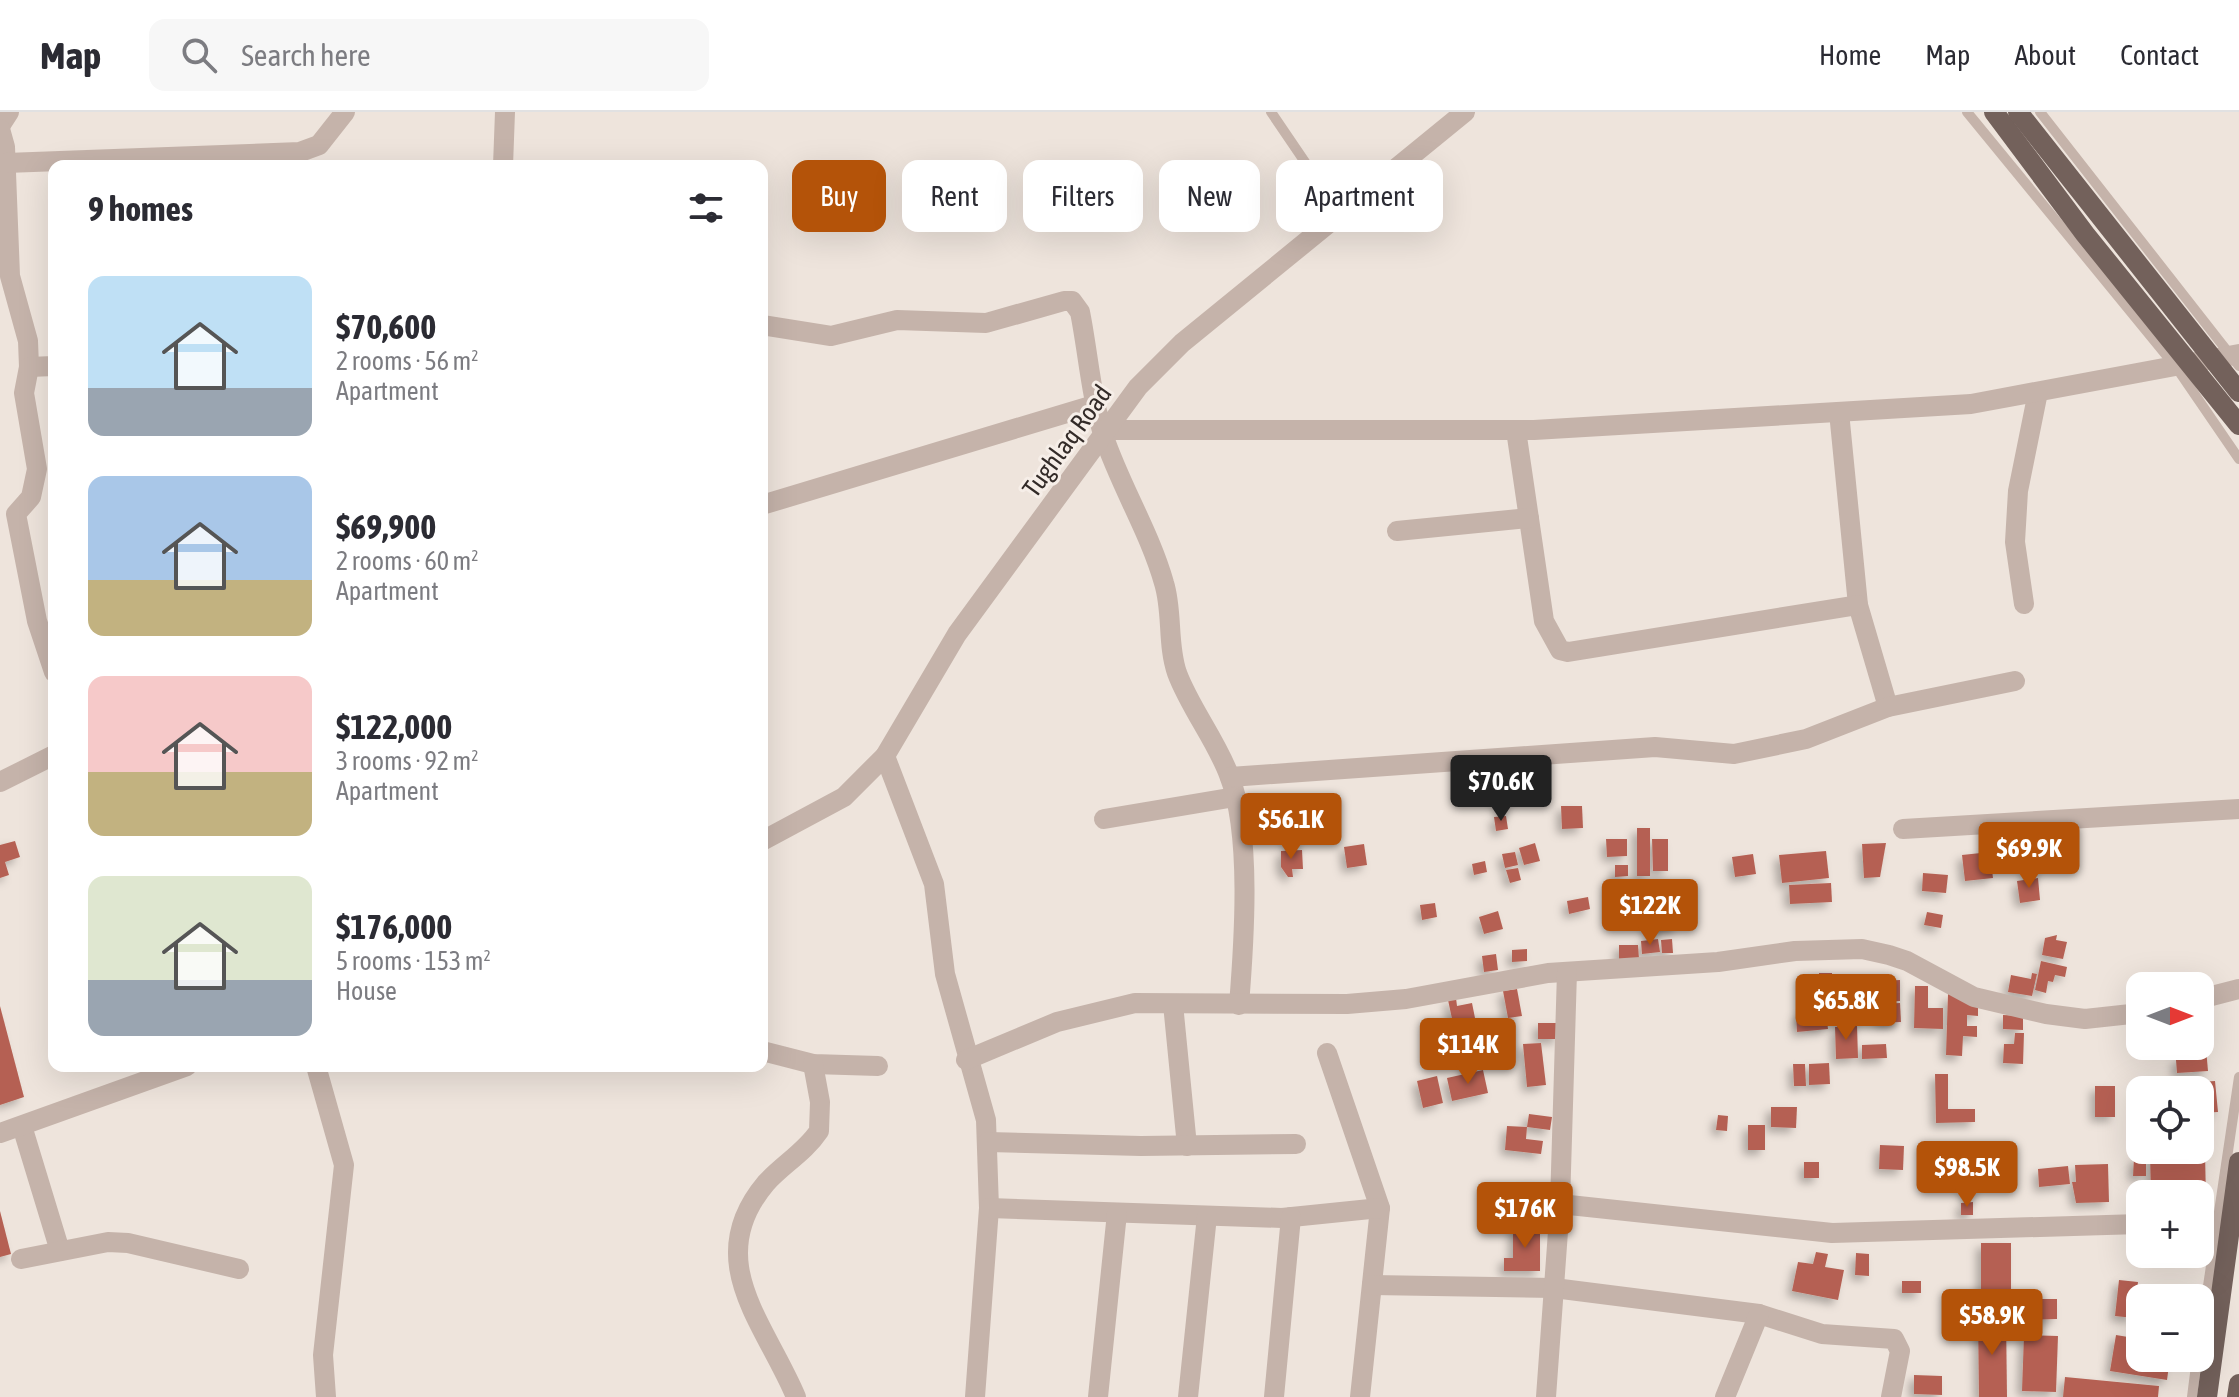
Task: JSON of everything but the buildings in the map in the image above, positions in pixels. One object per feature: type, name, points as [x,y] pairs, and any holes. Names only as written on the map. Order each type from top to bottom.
[{"type":"main road","points":[[1994,112],[2085,234],[2239,425]]},
{"type":"main road","points":[[2018,112],[2239,392]]},
{"type":"main road","points":[[2207,1397],[2239,1162]]},
{"type":"main road","points":[[2237,1397],[2239,1384]]},
{"type":"street","points":[[9,112],[0,128],[6,163],[10,276],[23,318],[29,367],[24,393],[37,469],[31,497],[8,518],[48,654]]},
{"type":"street","points":[[86,160],[300,152],[319,145],[345,112]]},
{"type":"street","points":[[503,160],[505,112]]},
{"type":"street","name":"Tughlaq Road","points":[[1405,160],[1465,112]]},
{"type":"street","points":[[6,163],[48,161]]},
{"type":"street","name":"Tughlaq Road","points":[[768,838],[844,797],[885,756],[957,634],[1138,387],[1182,343],[1315,232]]},
{"type":"street","points":[[768,326],[819,335],[844,335],[897,320],[986,323],[1072,301],[1080,312],[1097,404],[1106,433],[1165,583],[1171,623],[1171,652],[1178,675],[1232,787],[1242,882],[1243,952],[1239,1005]]},
{"type":"street","points":[[1106,433],[1516,430],[1971,404],[2236,359]]},
{"type":"street","points":[[29,367],[48,366]]},
{"type":"street","points":[[2024,604],[2015,542],[2018,491],[2038,392]]},
{"type":"street","points":[[768,503],[1097,404]]},
{"type":"street","points":[[1839,412],[1858,605],[1888,707]]},
{"type":"street","points":[[1516,430],[1544,621],[1560,650],[1568,652],[1858,605]]},
{"type":"street","points":[[1397,531],[1529,518]]},
{"type":"street","points":[[1104,819],[1232,787],[1655,747],[1734,754],[1806,739],[1888,707],[2015,681]]},
{"type":"street","points":[[885,756],[934,884],[945,974],[966,1060],[986,1120],[989,1208],[975,1397]]},
{"type":"street","points":[[0,782],[48,758]]},
{"type":"street","points":[[1903,829],[2239,809]]},
{"type":"street","points":[[966,1060],[1091,1011],[1135,1003],[1347,1004],[1406,999],[1486,982],[1567,972],[1718,962],[1795,951],[1862,949],[1907,961],[1974,997],[2006,1006],[2085,1019],[2126,1015]]},
{"type":"street","points":[[1546,1397],[1560,1204],[1567,972]]},
{"type":"street","points":[[2214,995],[2239,989]]},
{"type":"street","points":[[1173,1004],[1187,1146]]},
{"type":"street","points":[[768,1053],[813,1064],[878,1066]]},
{"type":"street","points":[[1327,1053],[1380,1208],[1360,1397]]},
{"type":"street","points":[[796,1397],[740,1280],[737,1248],[746,1212],[767,1183],[819,1131],[820,1102],[813,1064]]},
{"type":"street","points":[[0,1133],[170,1072]]},
{"type":"street","points":[[318,1072],[344,1165],[323,1355],[326,1397]]},
{"type":"street","points":[[22,1126],[60,1251]]},
{"type":"street","points":[[988,1142],[1187,1146],[1296,1144]]},
{"type":"street","points":[[1560,1204],[1832,1233],[2126,1224]]},
{"type":"street","points":[[989,1208],[1291,1217],[1380,1208]]},
{"type":"street","points":[[1098,1397],[1117,1213]]},
{"type":"street","points":[[1188,1397],[1207,1216]]},
{"type":"street","points":[[1274,1397],[1291,1217]]},
{"type":"street","points":[[21,1259],[108,1242],[128,1243],[239,1269]]},
{"type":"street","points":[[1372,1285],[1554,1288],[1759,1314],[1822,1334],[1894,1339],[1900,1351],[1891,1397]]},
{"type":"street","points":[[1725,1397],[1759,1314]]},
{"type":"lane","points":[[1271,112],[1304,160]]},
{"type":"lane","points":[[1967,112],[2176,367],[2239,459]]},
{"type":"lane","points":[[2040,112],[2236,359]]},
{"type":"lane","points":[[2214,1199],[2239,1077]]},
{"type":"lane","points":[[2192,1397],[2195,1372]]}]
